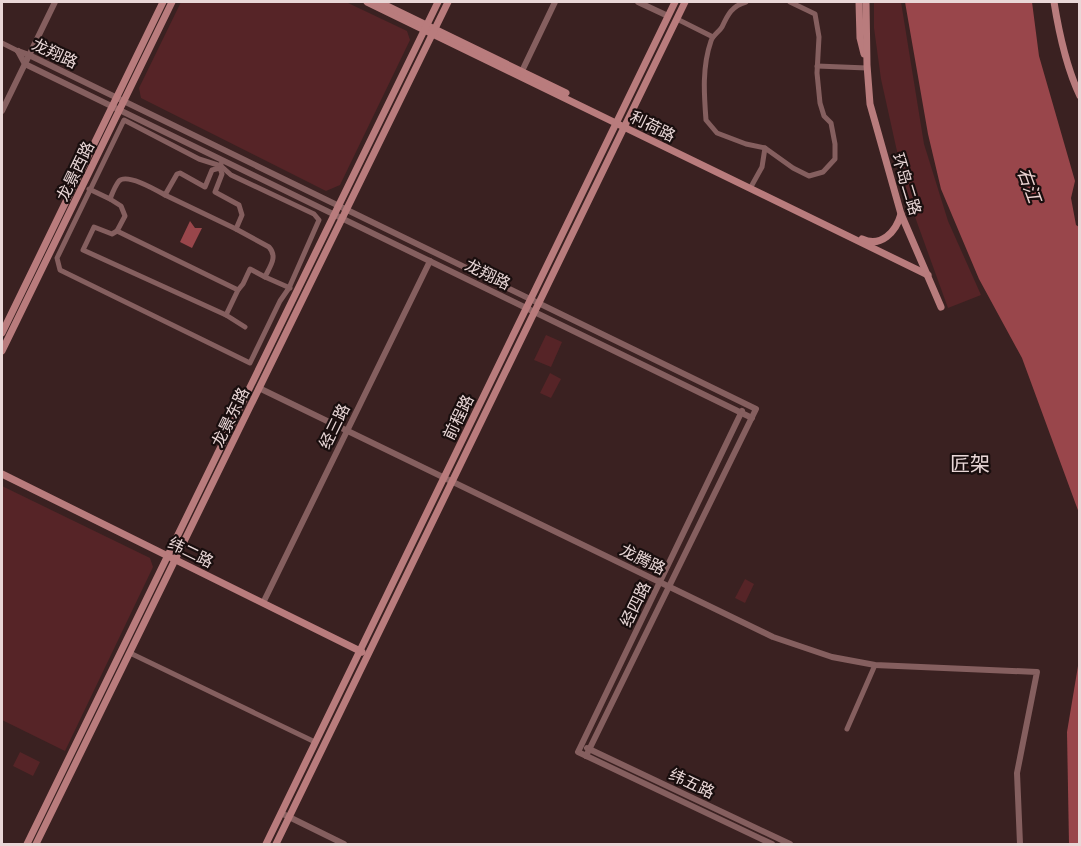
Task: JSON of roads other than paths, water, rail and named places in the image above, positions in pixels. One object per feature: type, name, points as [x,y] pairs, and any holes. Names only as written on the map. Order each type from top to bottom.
[{"type":"main road","name":"龙景西路","points":[[2,351],[82,186],[163,2]]},
{"type":"main road","name":"龙景西路","points":[[120,99],[172,2]]},
{"type":"main road","name":"利荷路","points":[[367,2],[426,27]]},
{"type":"main road","name":"利荷路","points":[[379,2],[928,275]]},
{"type":"main road","name":"龙景东路","points":[[27,844],[438,2]]},
{"type":"main road","name":"龙景东路","points":[[36,844],[448,2]]},
{"type":"main road","name":"前程路","points":[[266,844],[675,2]]},
{"type":"main road","name":"前程路","points":[[276,844],[685,2]]},
{"type":"main road","name":"环岛二路","points":[[859,2],[860,38],[867,66]]},
{"type":"main road","name":"环岛二路","points":[[866,2],[870,104],[901,214],[941,307]]},
{"type":"main road","points":[[1054,2],[1058,28],[1074,84],[1080,96]]},
{"type":"main road","name":"利荷路","points":[[434,31],[522,71],[617,121]]},
{"type":"main road","name":"龙景西路","points":[[2,333],[116,108]]},
{"type":"main road","name":"利荷路","points":[[625,125],[873,242],[885,238],[892,232],[901,214]]},
{"type":"main road","name":"纬二路","points":[[2,474],[368,655]]},
{"type":"street","points":[[2,111],[55,2]]},
{"type":"street","points":[[522,71],[555,2]]},
{"type":"street","points":[[638,2],[668,16]]},
{"type":"street","points":[[746,2],[736,6],[728,13],[721,28],[713,37],[704,72],[706,120],[717,133],[746,144],[765,148],[793,168],[810,176],[823,172],[835,159],[835,144],[831,123],[824,116],[820,103],[817,66],[819,37],[816,14],[790,2]]},
{"type":"street","points":[[677,19],[713,37]]},
{"type":"street","points":[[2,43],[18,51]]},
{"type":"street","name":"龙翔路","points":[[18,51],[756,409]]},
{"type":"street","name":"龙翔路","points":[[18,51],[25,64],[116,108],[221,165],[334,214],[752,418]]},
{"type":"street","points":[[817,66],[867,66]]},
{"type":"street","points":[[124,120],[200,159],[221,165],[231,175],[314,214],[319,220],[289,288],[280,301],[250,363],[60,270],[57,258],[91,190],[124,120]]},
{"type":"street","points":[[752,185],[762,167],[765,148]]},
{"type":"street","points":[[165,195],[177,174],[180,173],[205,187],[212,170],[221,165]]},
{"type":"street","points":[[221,165],[222,174],[215,192],[239,205],[242,215],[236,230]]},
{"type":"street","points":[[110,199],[119,181],[124,178],[131,179],[236,230],[269,247],[272,251],[273,259],[265,277]]},
{"type":"street","points":[[82,186],[121,206],[125,216],[117,231],[112,234],[94,227],[83,250],[226,315],[246,327]]},
{"type":"street","points":[[117,231],[238,290]]},
{"type":"street","name":"经三路","points":[[263,603],[430,261]]},
{"type":"street","points":[[226,315],[250,269],[297,291]]},
{"type":"street","name":"龙腾路","points":[[260,388],[453,480],[773,638],[832,657],[875,665],[1037,672],[1017,772],[1020,844]]},
{"type":"street","name":"经四路","points":[[580,749],[746,404]]},
{"type":"street","name":"经四路","points":[[588,752],[756,409]]},
{"type":"street","points":[[130,653],[315,742]]},
{"type":"street","points":[[847,729],[875,665]]},
{"type":"street","name":"纬五路","points":[[580,749],[790,844]]},
{"type":"street","name":"纬五路","points":[[588,752],[772,844]]},
{"type":"street","points":[[281,813],[344,844]]},
{"type":"water","name":"右江","points":[[905,2],[1032,2],[1039,56],[1075,181],[1071,198],[1076,225],[1079,227],[1079,513],[1022,358],[979,279],[941,189],[928,134]]},
{"type":"water","points":[[190,221],[195,228],[202,228],[192,248],[180,242]]},
{"type":"water","points":[[1079,660],[1079,844],[1069,844],[1067,732]]},
{"type":"district","name":"匠架","points":[[970,464]]}]
